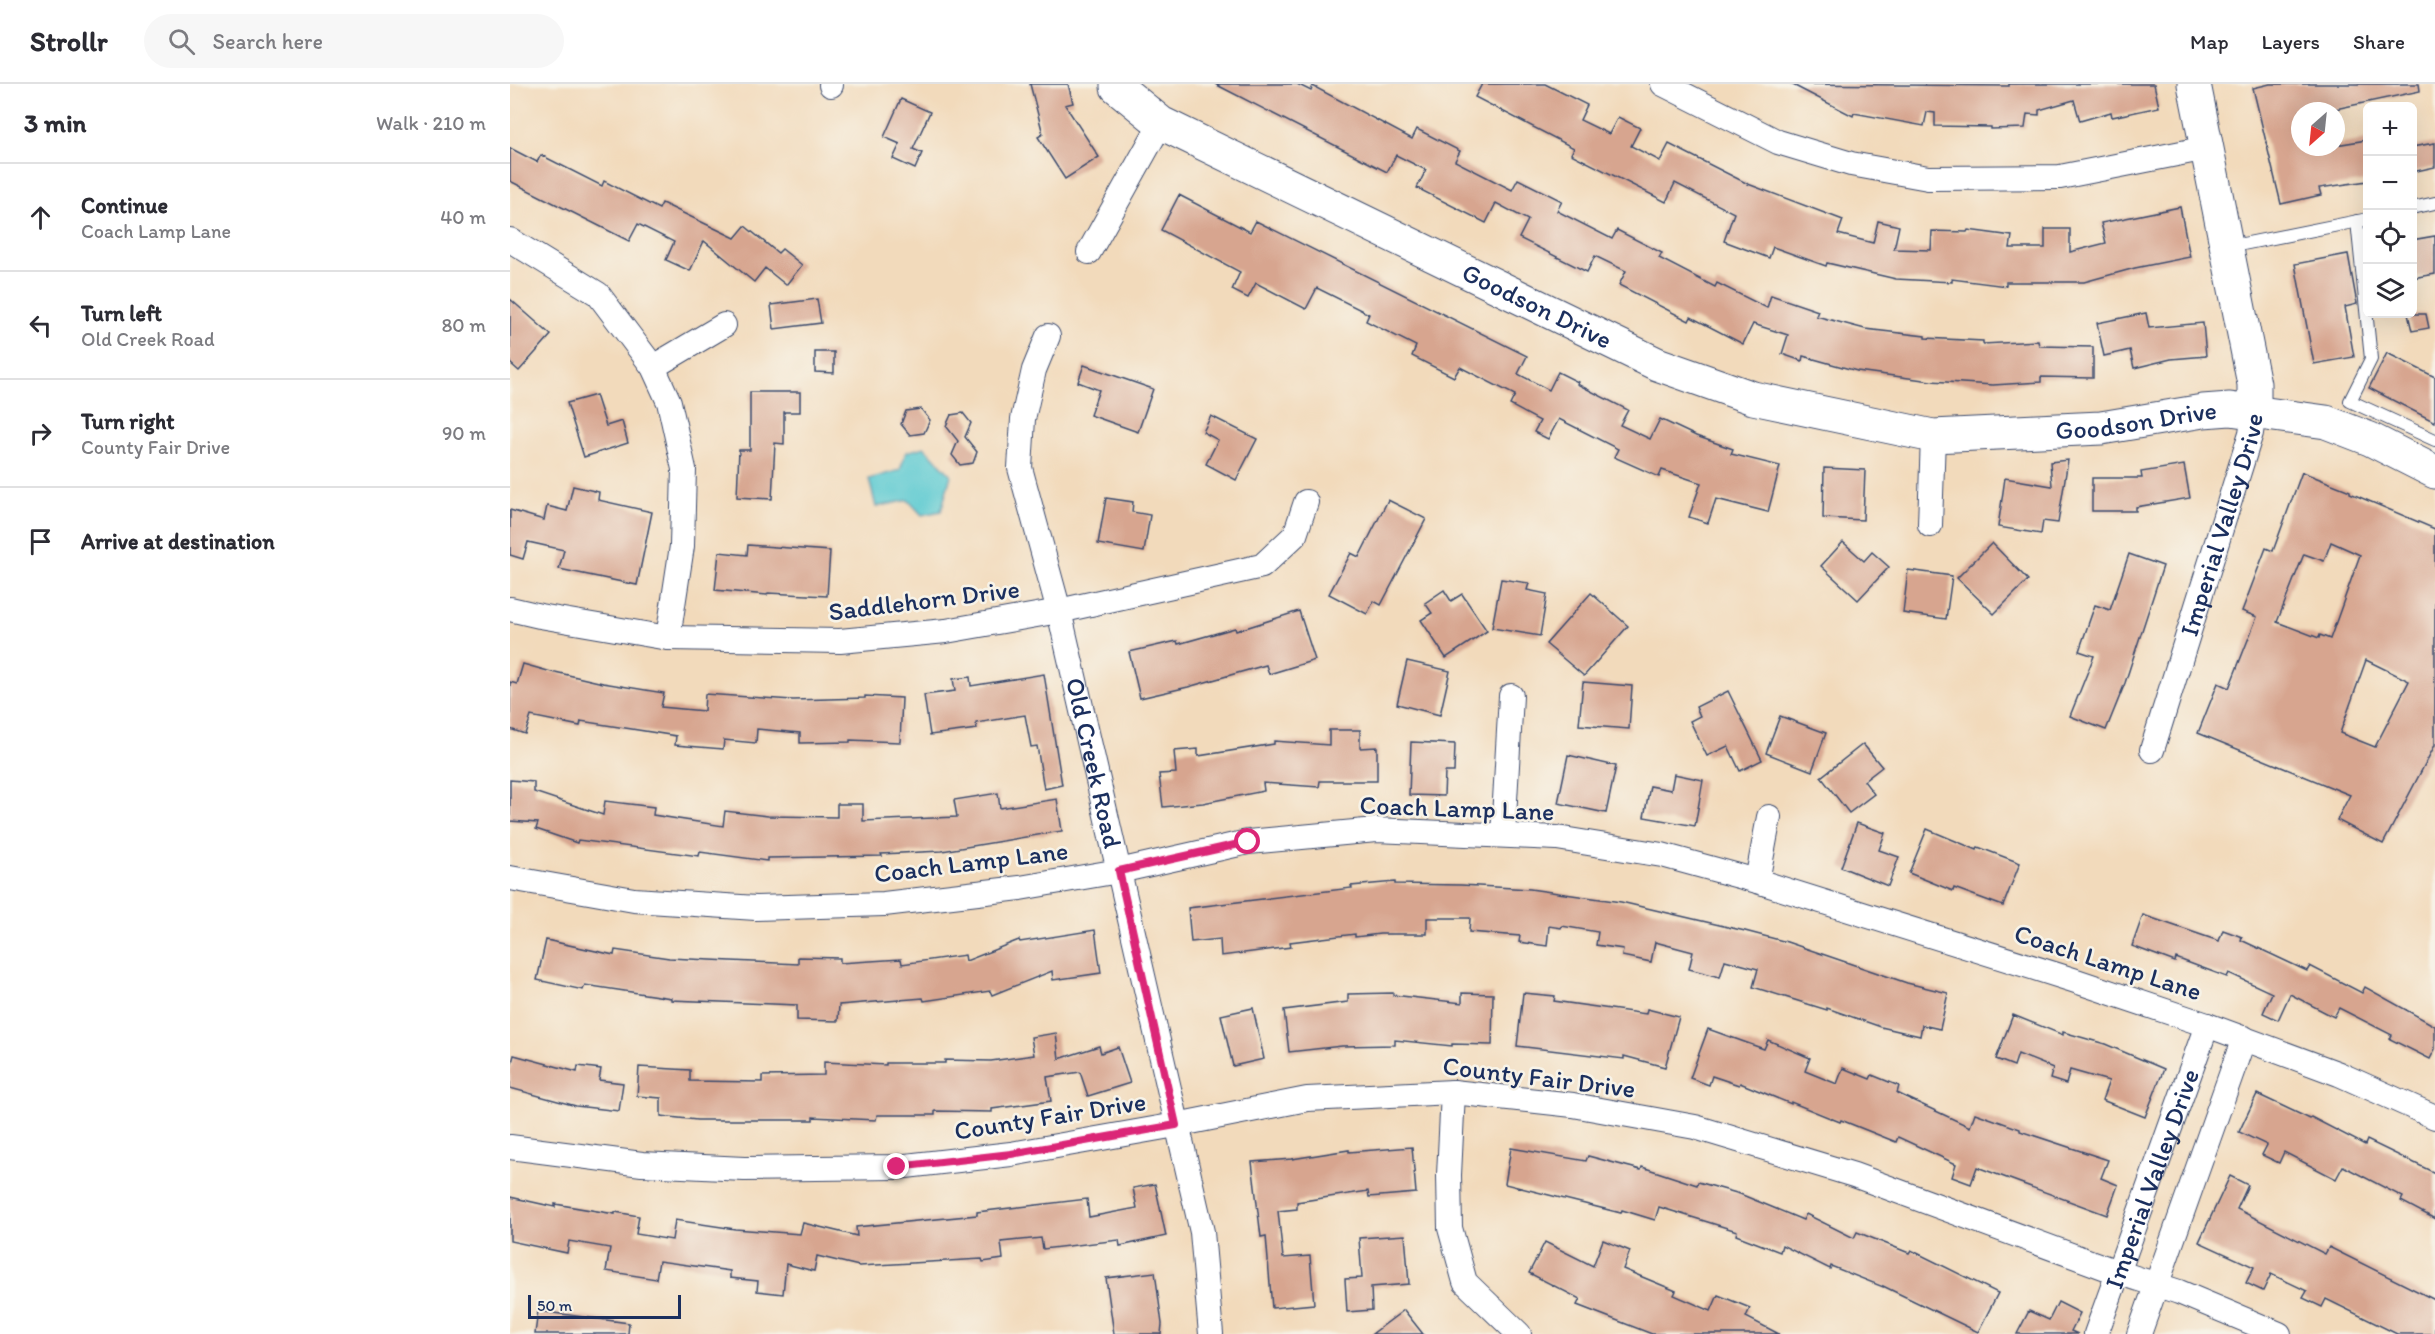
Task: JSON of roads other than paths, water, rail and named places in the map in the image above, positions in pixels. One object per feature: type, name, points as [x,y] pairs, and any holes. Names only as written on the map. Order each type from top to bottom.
[{"type":"street","points":[[1089,252],[1161,123],[1117,87],[1117,84]]},
{"type":"street","points":[[1663,84],[1778,142],[1851,164],[1928,178],[2060,177],[2206,148]]},
{"type":"street","name":"Imperial Valley Drive","points":[[2152,750],[2251,433],[2254,412],[2254,384],[2194,84]]},
{"type":"street","name":"Goodson Drive","points":[[1161,123],[1657,364],[1753,398],[1933,436],[2101,428],[2203,411],[2230,409],[2326,422],[2370,439],[2435,472]]},
{"type":"street","points":[[510,240],[598,294],[653,367],[669,402],[684,469],[682,546],[668,638]]},
{"type":"street","points":[[653,367],[724,325]]},
{"type":"street","name":"Old Creek Road","points":[[1048,336],[1034,370],[1023,419],[1020,468],[1059,611],[1202,1232],[1211,1334]]},
{"type":"street","points":[[1930,525],[1933,436]]},
{"type":"street","name":"Saddlehorn Drive","points":[[510,609],[668,638],[840,641],[946,631],[1059,611],[1262,566],[1295,535],[1306,502]]},
{"type":"street","points":[[1503,835],[1511,696]]},
{"type":"street","points":[[1757,880],[1769,817]]},
{"type":"street","name":"Coach Lamp Lane","points":[[510,878],[634,900],[756,908],[884,904],[1020,888],[1119,871],[1248,842],[1376,830],[1557,838],[1662,855],[1757,880],[2207,1024],[2339,1074],[2435,1117]]},
{"type":"street","name":"Imperial Valley Drive","points":[[2096,1334],[2207,1024]]},
{"type":"street","name":"Imperial Valley Drive","points":[[2139,1334],[2244,1038]]},
{"type":"street","points":[[1453,1092],[1449,1175],[1450,1228],[1465,1282],[1519,1334]]},
{"type":"street","name":"County Fair Drive","points":[[510,1147],[642,1164],[744,1169],[897,1167],[1011,1154],[1307,1099],[1453,1092],[1573,1105],[1695,1127],[1854,1175],[2117,1272],[2179,1292],[2279,1334]]},
{"type":"lane","points":[[2417,207],[2435,203]]},
{"type":"lane","points":[[2226,248],[2362,220],[2371,359],[2350,401],[2435,440]]},
{"type":"water","points":[[924,447],[951,475],[941,511],[922,515],[908,500],[876,507],[869,479],[900,470],[906,452]]}]
